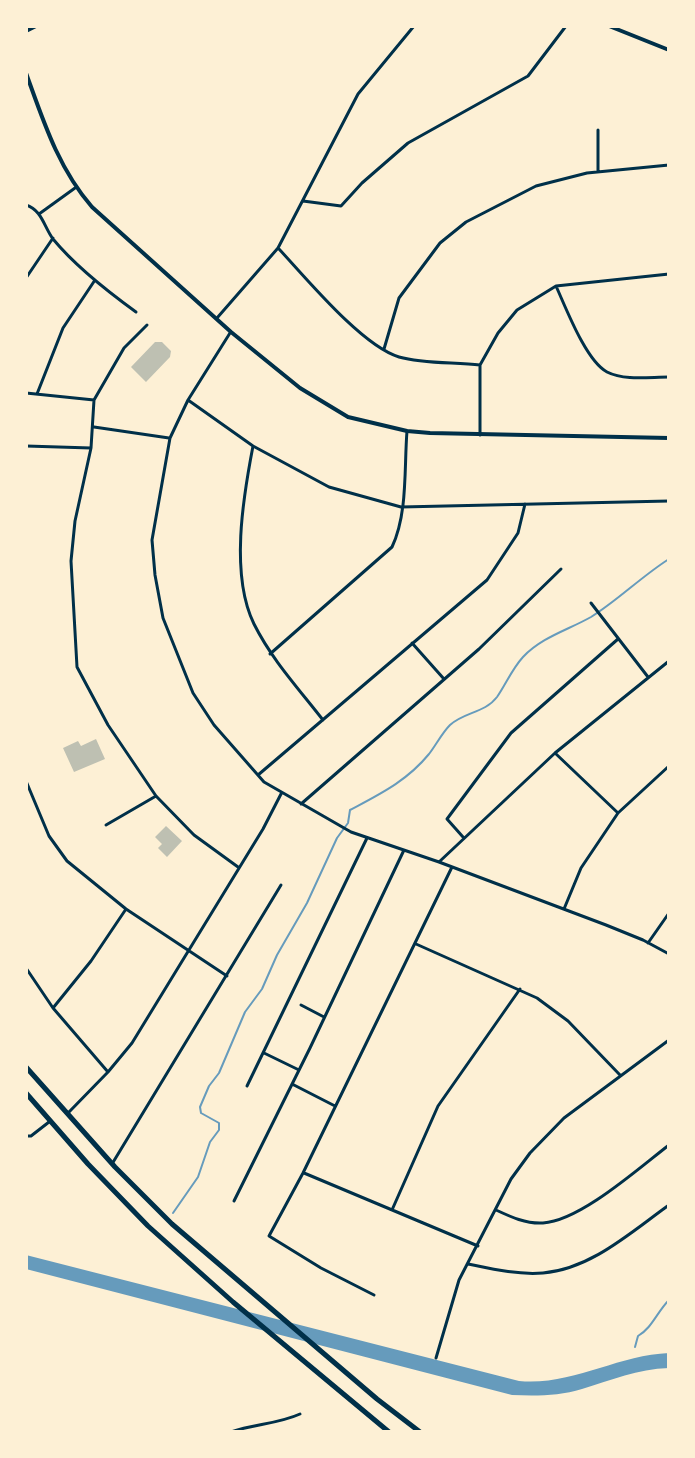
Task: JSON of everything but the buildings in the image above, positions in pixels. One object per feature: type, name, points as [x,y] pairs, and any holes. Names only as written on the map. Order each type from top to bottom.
[{"type":"highway","points":[[26,1067],[112,1164],[172,1224],[420,1432]]},
{"type":"highway","points":[[26,1093],[148,1226],[233,1302],[389,1432]]},
{"type":"street","points":[[26,31],[36,26]]},
{"type":"street","points":[[217,318],[278,248],[358,94],[414,26]]},
{"type":"street","points":[[303,201],[341,206],[408,143],[528,76],[566,26]]},
{"type":"street","points":[[609,26],[669,50]]},
{"type":"street","points":[[26,73],[50,139],[75,188],[107,224],[300,388],[340,413],[407,431],[480,436],[669,438]]},
{"type":"street","points":[[598,130],[598,171]]},
{"type":"street","points":[[384,349],[399,298],[440,243],[466,222],[536,186],[598,171],[669,165]]},
{"type":"street","points":[[39,214],[75,188]]},
{"type":"street","points":[[26,205],[31,205],[53,238],[95,280],[136,312]]},
{"type":"street","points":[[26,278],[53,238]]},
{"type":"street","points":[[278,248],[331,305],[384,349],[400,357],[480,365]]},
{"type":"street","points":[[480,436],[480,365],[498,333],[517,310],[556,286],[669,274]]},
{"type":"street","points":[[37,394],[63,328],[95,280]]},
{"type":"street","points":[[556,286],[590,354],[605,371],[629,377],[669,377]]},
{"type":"street","points":[[147,325],[124,348],[94,400],[94,427],[75,521],[71,561],[77,667],[108,725],[156,796],[194,835],[238,867]]},
{"type":"street","points":[[231,332],[188,400],[170,438],[152,540],[163,618],[193,693],[214,725],[258,775],[281,794],[335,824],[564,909],[669,954]]},
{"type":"street","points":[[26,393],[94,400]]},
{"type":"street","points":[[188,400],[253,446],[329,487],[401,507],[669,501]]},
{"type":"street","points":[[94,427],[170,438]]},
{"type":"street","points":[[270,654],[392,547],[398,534],[407,431]]},
{"type":"street","points":[[26,446],[91,448]]},
{"type":"street","points":[[253,446],[245,488],[241,549],[244,585],[252,621],[270,654],[323,720]]},
{"type":"street","points":[[258,775],[487,580],[518,533],[525,504]]},
{"type":"street","points":[[301,804],[444,679],[561,569]]},
{"type":"street","points":[[591,603],[648,677]]},
{"type":"street","points":[[463,837],[447,819],[511,733],[618,639]]},
{"type":"street","points":[[412,643],[444,679]]},
{"type":"street","points":[[439,862],[555,753],[669,661]]},
{"type":"street","points":[[555,753],[618,813]]},
{"type":"street","points":[[564,909],[581,868],[618,813],[669,766]]},
{"type":"street","points":[[26,781],[49,836],[59,852],[85,878],[227,976]]},
{"type":"street","points":[[67,1113],[132,1043],[281,794]]},
{"type":"street","points":[[106,825],[156,796]]},
{"type":"street","points":[[247,1086],[367,838]]},
{"type":"street","points":[[234,1201],[404,850]]},
{"type":"street","points":[[374,1295],[321,1268],[269,1236],[303,1173],[452,867]]},
{"type":"street","points":[[112,1164],[281,885]]},
{"type":"street","points":[[53,1008],[91,961],[126,909]]},
{"type":"street","points":[[648,943],[669,913]]},
{"type":"street","points":[[416,944],[520,989],[568,1021],[620,1075]]},
{"type":"street","points":[[26,968],[53,1008],[108,1072]]},
{"type":"street","points":[[392,1210],[442,1098],[520,989]]},
{"type":"street","points":[[301,1005],[324,1017]]},
{"type":"street","points":[[436,1358],[452,1301],[511,1179],[545,1136],[564,1118],[669,1040]]},
{"type":"street","points":[[264,1053],[299,1070]]},
{"type":"street","points":[[292,1084],[335,1106]]},
{"type":"street","points":[[26,1136],[31,1136],[50,1121]]},
{"type":"street","points":[[496,1210],[522,1221],[544,1223],[564,1219],[581,1210],[669,1145]]},
{"type":"street","points":[[303,1173],[478,1246]]},
{"type":"street","points":[[468,1264],[526,1273],[574,1267],[614,1244],[669,1205]]},
{"type":"street","points":[[231,1432],[265,1422],[285,1421],[300,1414]]},
{"type":"water","points":[[26,1255],[519,1381],[557,1379],[631,1359],[669,1353],[669,1368],[635,1373],[565,1393],[512,1395],[26,1269]]},
{"type":"waterway","points":[[173,1213],[198,1177],[210,1142],[219,1130],[219,1123],[201,1113],[200,1107],[209,1086],[219,1073],[245,1012],[262,989],[337,838],[348,823],[350,810],[412,772],[447,728],[492,702],[530,650],[591,617],[669,559]]},
{"type":"waterway","points":[[635,1347],[638,1336],[669,1300]]}]
